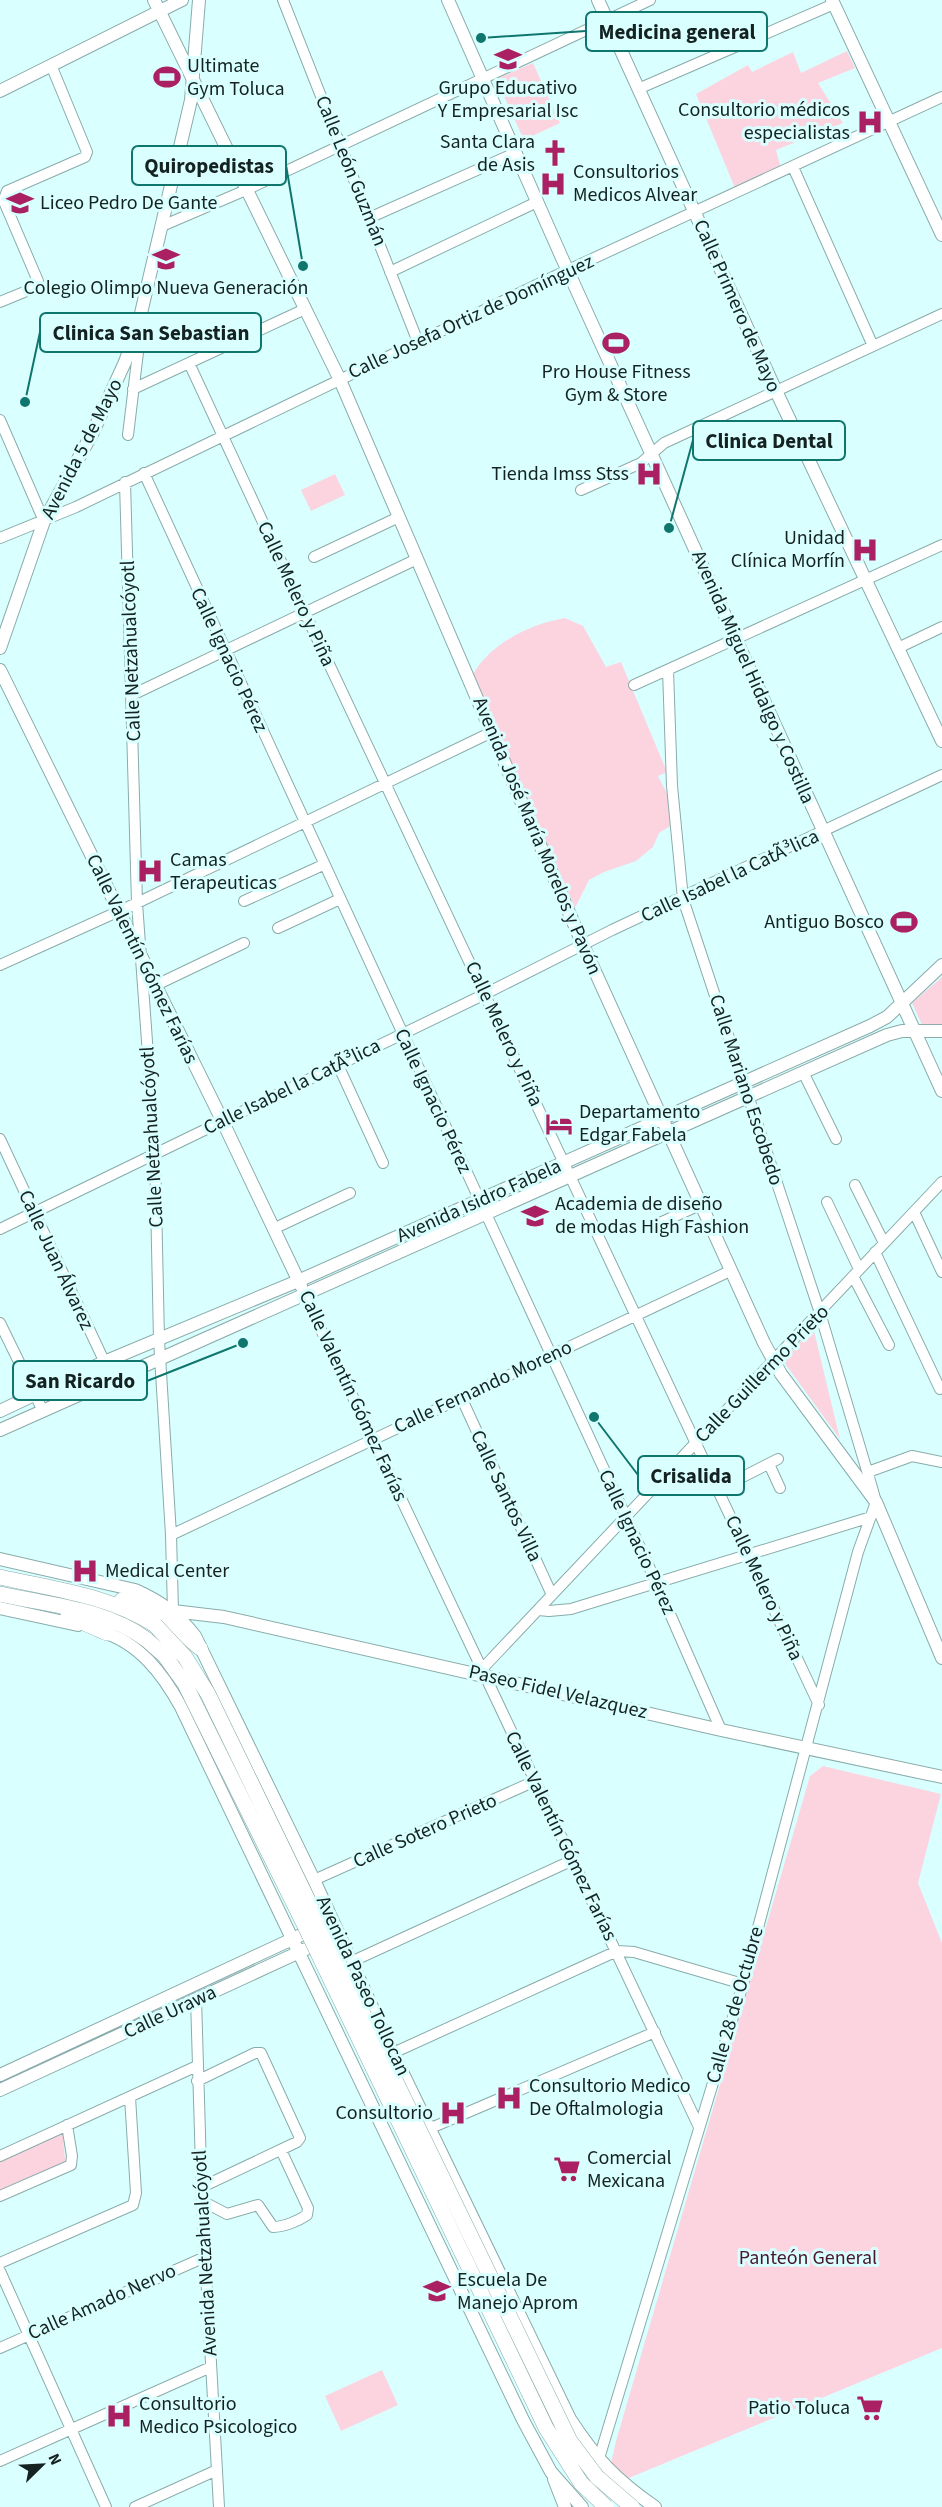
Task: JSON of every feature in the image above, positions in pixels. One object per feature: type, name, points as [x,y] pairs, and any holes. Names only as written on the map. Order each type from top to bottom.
[{"type":"highway","name":"Avenida Paseo Tollocan","points":[[0,1576],[107,1602],[132,1612],[155,1625],[185,1657],[208,1694],[570,2441],[597,2477],[632,2507]]},
{"type":"highway","name":"Avenida Paseo Tollocan","points":[[0,1594],[110,1619],[147,1640],[172,1665],[190,1695],[310,1935],[546,2428],[581,2483],[606,2507]]},
{"type":"highway","points":[[107,1602],[132,1601],[148,1608],[200,1648]]},
{"type":"highway","points":[[35,1602],[107,1633]]},
{"type":"main road","points":[[0,91],[157,5],[182,0]]},
{"type":"main road","name":"Avenida 5 de Mayo","points":[[0,648],[44,521],[131,363],[193,83],[199,0]]},
{"type":"main road","name":"Avenida Miguel Hidalgo y Costilla","points":[[448,0],[568,271],[942,1091]]},
{"type":"main road","name":"Calle Primero de Mayo","points":[[598,0],[776,392],[942,741]]},
{"type":"main road","points":[[833,2],[942,236]]},
{"type":"main road","name":"Avenida José María Morelos y Pavón","points":[[157,5],[193,83],[340,380],[583,945],[730,1271],[774,1362],[876,1502],[942,1658]]},
{"type":"main road","name":"Calle Valentín Gómez Farías","points":[[0,670],[222,1120],[305,1296]]},
{"type":"main road","name":"Avenida Isidro Fabela","points":[[0,1411],[104,1362],[298,1281],[878,1022],[942,965]]},
{"type":"main road","name":"Avenida Isidro Fabela","points":[[0,1430],[305,1296],[886,1035],[902,1030],[942,1031]]},
{"type":"main road","name":"Avenida Paseo Tollocan","points":[[0,1558],[135,1590],[173,1611],[189,1628],[278,1804],[353,1961],[393,2053],[570,2419],[598,2460],[621,2483],[655,2507]]},
{"type":"main road","points":[[0,1608],[107,1633],[128,1644],[146,1658],[169,1686],[187,1717],[523,2420],[551,2472],[565,2507]]},
{"type":"main road","name":"Paseo Fidel Velazquez","points":[[173,1611],[224,1617],[483,1672],[721,1730],[942,1777]]},
{"type":"main road","points":[[233,1814],[234,1809],[242,1800],[254,1796],[267,1797],[278,1804]]},
{"type":"main road","points":[[274,1901],[285,1909],[292,1910],[302,1906],[312,1895],[314,1880]]},
{"type":"main road","name":"Calle Urawa","points":[[0,2075],[333,1920]]},
{"type":"main road","name":"Calle Urawa","points":[[0,2091],[339,1932]]},
{"type":"main road","points":[[321,1999],[319,1991],[331,1978],[343,1975],[360,1980]]},
{"type":"main road","points":[[523,2420],[532,2423],[545,2417],[555,2405],[556,2392]]},
{"type":"main road","points":[[551,2472],[584,2507]]},
{"type":"main road","points":[[637,2507],[655,2507]]},
{"type":"street","name":"Calle León Guzmán","points":[[283,0],[418,342]]},
{"type":"street","points":[[162,226],[246,190],[650,0]]},
{"type":"street","points":[[638,89],[833,2]]},
{"type":"street","points":[[0,302],[34,288],[38,281],[5,204],[7,191],[85,157],[87,152],[51,65]]},
{"type":"street","name":"Calle Josefa Ortiz de Domínguez","points":[[0,538],[44,521],[568,271],[942,97]]},
{"type":"street","points":[[369,218],[515,153]]},
{"type":"street","points":[[793,167],[873,346]]},
{"type":"street","points":[[390,272],[537,202]]},
{"type":"street","points":[[134,389],[305,309]]},
{"type":"street","points":[[581,490],[641,463],[664,443],[942,314]]},
{"type":"street","points":[[128,435],[134,389],[131,363]]},
{"type":"street","name":"Calle Melero y Piña","points":[[189,363],[819,1705]]},
{"type":"street","points":[[0,420],[44,521]]},
{"type":"street","name":"Calle Ignacio Pérez","points":[[144,474],[626,1516],[721,1730]]},
{"type":"street","name":"Calle Netzahualcóyotl","points":[[125,482],[137,903],[155,1152],[159,1340],[171,1535],[173,1611]]},
{"type":"street","points":[[314,557],[399,517]]},
{"type":"street","points":[[634,685],[942,545]]},
{"type":"street","points":[[132,695],[417,559]]},
{"type":"street","points":[[898,648],[942,627]]},
{"type":"street","name":"Calle Mariano Escobedo","points":[[668,670],[672,786],[683,898],[820,1313],[876,1502]]},
{"type":"street","points":[[0,965],[137,903],[492,732]]},
{"type":"street","name":"Calle Isabel la CatÃ³lica","points":[[0,1229],[583,945],[942,775]]},
{"type":"street","points":[[244,901],[323,865]]},
{"type":"street","points":[[279,928],[340,899]]},
{"type":"street","points":[[154,986],[244,943]]},
{"type":"street","points":[[338,1065],[383,1162]]},
{"type":"street","points":[[803,1072],[836,1139]]},
{"type":"street","name":"Calle Juan Álvarez","points":[[0,1139],[113,1380]]},
{"type":"street","name":"Calle Guillermo Prieto","points":[[483,1672],[626,1516],[942,1182]]},
{"type":"street","points":[[855,1185],[884,1243]]},
{"type":"street","points":[[273,1229],[350,1192]]},
{"type":"street","points":[[827,1202],[856,1273],[889,1344]]},
{"type":"street","points":[[655,1225],[700,1205]]},
{"type":"street","points":[[914,1212],[942,1272]]},
{"type":"street","points":[[876,1252],[940,1389]]},
{"type":"street","name":"Calle Fernando Moreno","points":[[171,1535],[730,1271]]},
{"type":"street","name":"Calle Valentín Gómez Farías","points":[[305,1296],[699,2127]]},
{"type":"street","points":[[0,1323],[43,1411]]},
{"type":"street","name":"Calle Santos Villa","points":[[461,1397],[552,1595]]},
{"type":"street","points":[[868,1472],[912,1456],[942,1462]]},
{"type":"street","points":[[719,1489],[773,1461],[780,1488]]},
{"type":"street","name":"Calle 28 de Octubre","points":[[584,2507],[743,1984],[858,1552],[876,1502]]},
{"type":"street","points":[[538,1610],[571,1609],[871,1517]]},
{"type":"street","name":"Calle Sotero Prieto","points":[[314,1880],[535,1781]]},
{"type":"street","points":[[353,1961],[573,1860]]},
{"type":"street","points":[[393,2053],[617,1951],[634,1952],[743,1984]]},
{"type":"street","name":"Avenida Netzahualcóyotl","points":[[196,1998],[202,2201],[219,2507]]},
{"type":"street","points":[[431,2128],[655,2032]]},
{"type":"street","points":[[197,2081],[255,2053],[261,2053],[300,2138],[297,2142],[202,2187]]},
{"type":"street","points":[[0,2156],[197,2066]]},
{"type":"street","points":[[0,2263],[133,2205],[136,2193],[130,2097]]},
{"type":"street","points":[[0,2196],[71,2165],[68,2125]]},
{"type":"street","points":[[202,2201],[227,2214],[258,2205],[273,2227],[303,2218],[308,2208],[281,2150]]},
{"type":"street","name":"Calle Amado Nervo","points":[[0,2348],[205,2257]]},
{"type":"street","points":[[0,2271],[106,2507]]},
{"type":"street","points":[[0,2462],[211,2367]]},
{"type":"street","points":[[135,2507],[217,2470]]},
{"type":"green space","points":[[847,51],[855,68],[818,83],[843,123],[776,150],[782,172],[737,193],[696,94],[748,65],[752,72],[793,52],[801,73]]},
{"type":"green space","points":[[533,63],[560,123],[524,140],[496,79]]},
{"type":"green space","points":[[335,474],[345,495],[311,511],[301,490]]},
{"type":"green space","points":[[565,618],[583,626],[606,667],[621,662],[667,772],[658,776],[670,799],[672,825],[659,833],[653,847],[636,861],[589,880],[575,908],[473,674],[490,653],[501,644],[525,630]]},
{"type":"green space","points":[[942,977],[942,1026],[923,1027],[912,1003]]},
{"type":"green space","points":[[813,1327],[840,1439],[783,1361]]},
{"type":"green space","name":"Panteón General","points":[[823,1766],[941,1794],[918,1883],[942,1943],[942,2348],[624,2480],[610,2468],[616,2441],[810,1776]]},
{"type":"green space","points":[[62,2128],[66,2169],[0,2196],[0,2156]]},
{"type":"green space","points":[[382,2370],[398,2405],[341,2431],[325,2396]]},
{"type":"place","name":"Medicina general","points":[[481,38]]},
{"type":"place","name":"Grupo Educativo Y Empresarial Isc","points":[[508,59]]},
{"type":"place","name":"Ultimate Gym Toluca","points":[[167,77]]},
{"type":"place","name":"Consultorio médicos especialistas","points":[[870,122]]},
{"type":"place","name":"Santa Clara de Asis","points":[[555,153]]},
{"type":"place","name":"Consultorios Medicos Alvear","points":[[553,184]]},
{"type":"place","name":"Liceo Pedro De Gante","points":[[20,203]]},
{"type":"place","name":"Colegio Olimpo Nueva Generación","points":[[166,259]]},
{"type":"place","name":"Quiropedistas","points":[[303,266]]},
{"type":"place","name":"Pro House Fitness Gym & Store","points":[[616,343]]},
{"type":"place","name":"Clinica San Sebastian","points":[[25,402]]},
{"type":"place","name":"Tienda Imss Stss","points":[[649,474]]},
{"type":"place","name":"Clinica Dental","points":[[669,528]]},
{"type":"place","name":"Unidad Clínica Morfín","points":[[865,550]]},
{"type":"place","name":"Camas Terapeuticas","points":[[150,871]]},
{"type":"place","name":"Antiguo Bosco","points":[[904,922]]},
{"type":"place","name":"Departamento Edgar Fabela","points":[[559,1124]]},
{"type":"place","name":"Academia de diseño de modas High Fashion","points":[[535,1216]]},
{"type":"place","name":"San Ricardo","points":[[243,1343]]},
{"type":"place","name":"Crisalida","points":[[594,1417]]},
{"type":"place","name":"Medical Center","points":[[85,1571]]},
{"type":"place","name":"Consultorio Medico De Oftalmologia","points":[[509,2098]]},
{"type":"place","name":"Consultorio","points":[[453,2113]]},
{"type":"place","name":"Comercial Mexicana","points":[[567,2169]]},
{"type":"place","name":"Escuela De Manejo Aprom","points":[[437,2291]]},
{"type":"place","name":"Patio Toluca","points":[[870,2408]]},
{"type":"place","name":"Consultorio Medico Psicologico","points":[[119,2416]]}]
